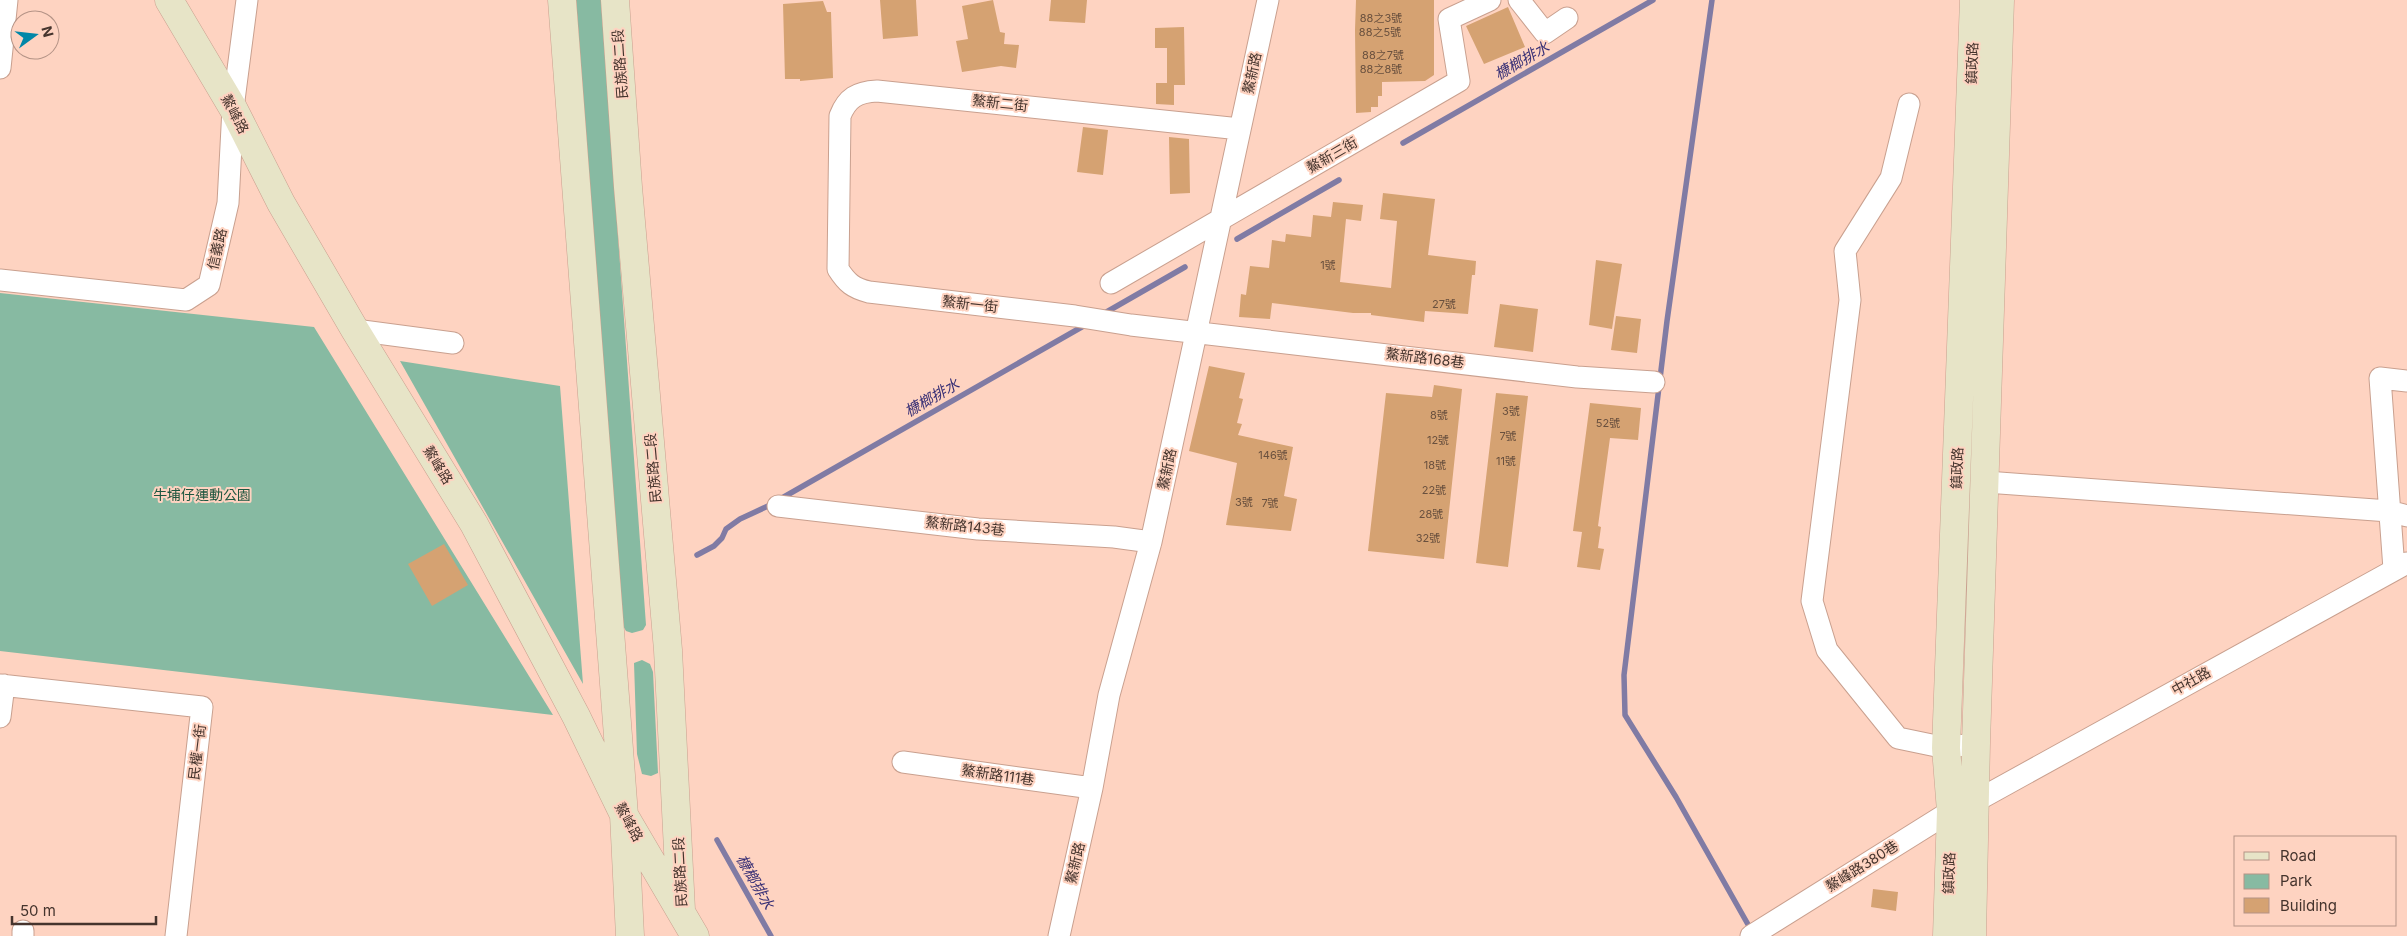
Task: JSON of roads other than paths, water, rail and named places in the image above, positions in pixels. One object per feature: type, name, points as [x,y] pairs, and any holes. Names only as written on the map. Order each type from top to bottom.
[{"type":"street","points":[[0,68],[7,0]]},
{"type":"street","name":"鰲峰路","points":[[169,0],[233,108],[281,203],[355,330],[474,524],[576,716],[624,815],[687,928]]},
{"type":"street","name":"信義路","points":[[0,280],[186,300],[209,285],[228,203],[233,108],[247,0]]},
{"type":"street","points":[[562,0],[624,815],[630,936]]},
{"type":"street","name":"民族路二段","points":[[615,0],[628,187],[668,650],[687,928]]},
{"type":"street","name":"鰲新路","points":[[1059,936],[1092,788],[1109,695],[1152,542],[1268,0]]},
{"type":"street","name":"鰲新三街","points":[[1111,283],[1459,82],[1449,19],[1490,0]]},
{"type":"street","points":[[1519,0],[1544,33],[1567,18]]},
{"type":"street","name":"鎮政路","points":[[1946,936],[1951,811],[1946,748],[1974,0]]},
{"type":"street","name":"鎮政路","points":[[1972,936],[1976,743],[1986,482],[2000,0]]},
{"type":"street","name":"鰲新二街","points":[[839,184],[840,116],[844,105],[862,92],[877,91],[1240,129]]},
{"type":"street","points":[[1909,104],[1891,178],[1845,251],[1850,300],[1812,601],[1827,650],[1898,738],[1946,748],[1976,743]]},
{"type":"street","name":"鰲新一街","points":[[839,184],[838,270],[845,281],[855,289],[1196,331]]},
{"type":"street","points":[[355,330],[453,344]]},
{"type":"street","name":"鰲新路168巷","points":[[1196,331],[1577,377],[1654,382]]},
{"type":"street","points":[[2401,566],[2398,513],[2380,378],[2407,381]]},
{"type":"street","points":[[1986,482],[2398,513]]},
{"type":"street","name":"鰲新路143巷","points":[[778,506],[978,529],[1114,537],[1152,542]]},
{"type":"street","name":"中社路","points":[[1976,801],[2401,566]]},
{"type":"street","name":"民權一街","points":[[0,718],[2,685],[202,707],[176,936]]},
{"type":"street","name":"鰲新路111巷","points":[[903,762],[1092,788]]},
{"type":"street","name":"鰲峰路380巷","points":[[1751,936],[1951,811],[1976,801]]},
{"type":"waterway","name":"槺榔排水","points":[[1403,143],[1653,0]]},
{"type":"waterway","points":[[1712,0],[1667,321],[1624,675],[1625,715],[1676,797],[1750,928]]},
{"type":"waterway","name":"槺榔排水","points":[[1237,239],[1339,180]]},
{"type":"waterway","name":"槺榔排水","points":[[1103,314],[1185,267]]},
{"type":"waterway","name":"槺榔排水","points":[[697,555],[714,546],[722,538],[726,529],[740,519],[768,506],[1087,324]]},
{"type":"waterway","name":"槺榔排水","points":[[717,840],[771,936]]},
{"type":"park label","name":"牛埔仔運動公園","points":[[202,495]]}]
